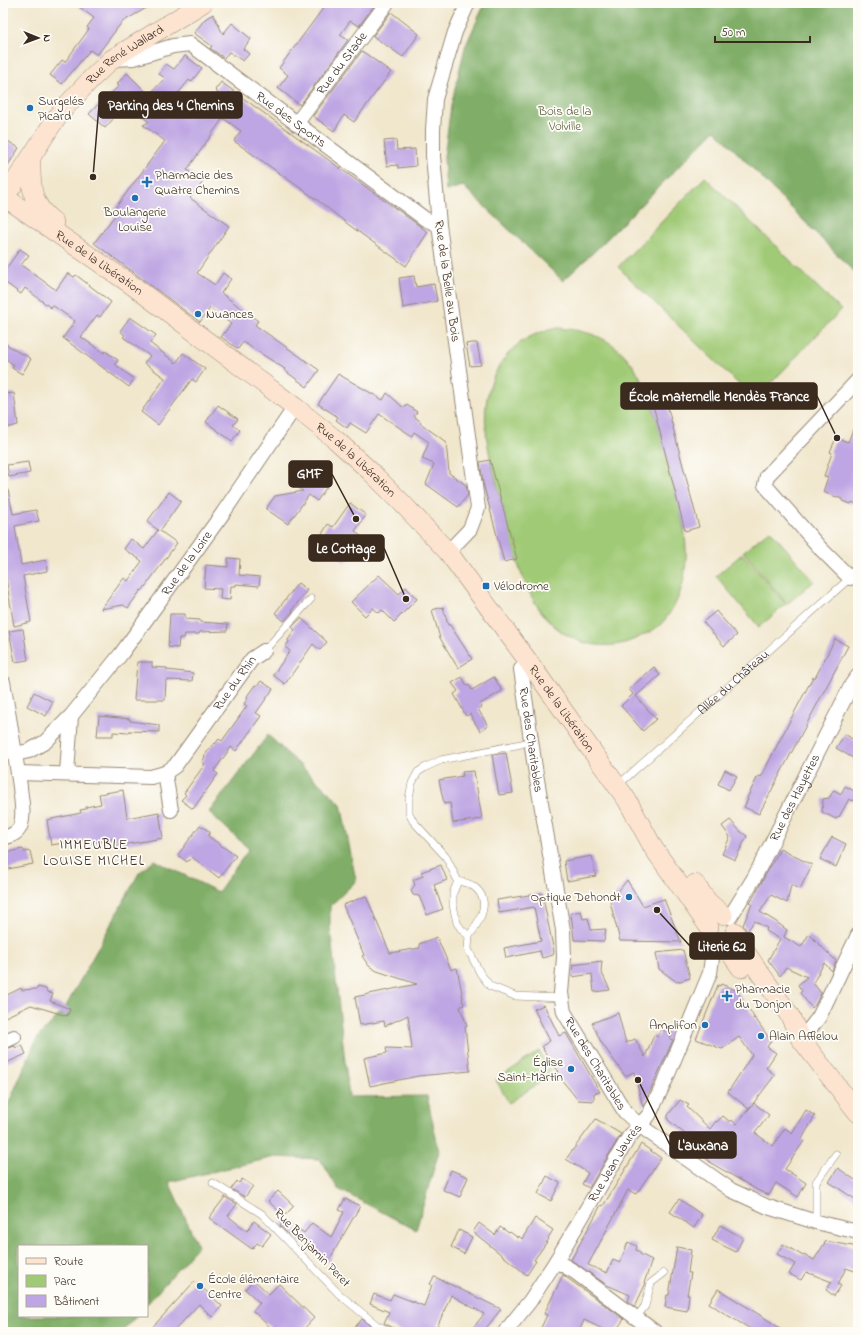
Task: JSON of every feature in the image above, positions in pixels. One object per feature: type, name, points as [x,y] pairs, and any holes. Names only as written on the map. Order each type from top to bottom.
[{"type":"main road","name":"Rue René Wallard","points":[[4,198],[51,126],[66,106],[112,58],[203,3]]},
{"type":"main road","points":[[31,157],[32,192],[36,204],[44,215],[57,224],[73,244]]},
{"type":"main road","name":"Rue de la Libération","points":[[4,198],[129,283],[296,408],[336,440],[370,471],[448,552],[629,803],[662,839],[708,902],[722,929],[739,943],[790,1016],[800,1038],[858,1113]]},
{"type":"street","name":"Rue du Stade","points":[[296,124],[387,3]]},
{"type":"street","name":"Rue de la Belle au Bois","points":[[448,552],[470,529],[478,508],[440,225],[433,156],[435,99],[455,32],[468,3]]},
{"type":"street","name":"Rue des Sports","points":[[112,58],[134,58],[173,46],[190,44],[425,219],[440,225]]},
{"type":"street","points":[[855,579],[821,549],[765,485],[767,476],[858,380]]},
{"type":"street","name":"Rue de la Loire","points":[[16,754],[29,751],[45,742],[72,716],[121,654],[223,513],[296,408]]},
{"type":"street","name":"Rue du Rhin","points":[[165,773],[175,766],[252,659],[264,652]]},
{"type":"street","name":"Rue des Charitables","points":[[528,661],[521,669],[531,741],[563,930],[564,958],[561,998],[564,1012],[625,1112],[639,1125],[731,1190],[768,1207],[816,1222],[858,1232]]},
{"type":"street","name":"Rue des Hayettes","points":[[722,929],[754,878],[852,684],[858,676]]},
{"type":"street","points":[[3,682],[16,754],[22,813],[20,827],[16,833],[3,838]]},
{"type":"street","points":[[68,774],[72,716]]},
{"type":"street","points":[[18,773],[151,777],[165,773],[170,810]]},
{"type":"street","name":"Rue Jean Jaurès","points":[[505,1332],[530,1301],[556,1261],[629,1137],[649,1115],[710,973],[712,958],[722,929]]},
{"type":"street","points":[[800,1038],[808,1032],[819,1017],[858,935]]},
{"type":"street","points":[[556,1261],[575,1272],[655,1332]]},
{"type":"lane","name":"Allée du Château","points":[[617,786],[855,579]]},
{"type":"lane","name":"Rue du Rhin","points":[[264,652],[311,599]]},
{"type":"lane","points":[[531,741],[441,760],[426,767],[418,772],[412,783],[409,798],[410,813],[413,821],[446,857],[458,881],[472,885],[482,895],[484,907],[478,925],[469,936],[468,949],[480,973],[490,986],[515,996],[561,998]]},
{"type":"lane","points":[[458,881],[453,893],[453,904],[457,923],[469,936]]},
{"type":"lane","points":[[816,1222],[816,1182],[836,1154]]},
{"type":"lane","name":"Rue Benjamin Peret","points":[[213,1183],[262,1214],[338,1294],[378,1326],[392,1332]]},
{"type":"lane","points":[[636,1318],[645,1306],[651,1283],[664,1273]]},
{"type":"green space","name":"Bois de la Volville","points":[[485,3],[858,3],[858,276],[715,130],[600,246],[563,281],[463,186],[446,191],[444,157],[451,106],[465,47]]},
{"type":"green space","points":[[705,177],[841,310],[755,400],[618,267]]},
{"type":"green space","points":[[558,328],[587,333],[605,340],[621,351],[637,371],[655,412],[683,522],[686,542],[684,576],[680,594],[673,608],[660,625],[648,633],[622,644],[595,645],[582,642],[563,633],[548,619],[536,603],[526,585],[518,565],[489,453],[485,418],[491,384],[498,368],[510,352],[524,340],[539,333]]},
{"type":"green space","points":[[770,530],[814,581],[787,604],[743,552]]},
{"type":"green space","points":[[742,554],[786,604],[759,627],[716,576]]},
{"type":"green space","points":[[268,735],[341,804],[356,881],[330,906],[330,927],[349,1097],[427,1096],[439,1151],[416,1230],[338,1189],[320,1159],[275,1157],[169,1182],[198,1246],[148,1303],[148,1245],[18,1245],[18,1317],[135,1317],[122,1332],[3,1332],[3,1116],[37,1038],[64,1010],[139,873],[154,860],[218,892],[249,849],[209,812]]},
{"type":"green space","points":[[539,1051],[552,1074],[509,1103],[496,1080]]},
{"type":"building","points":[[74,3],[155,3],[122,22],[97,55],[90,50],[62,84],[50,75],[62,60],[65,62],[89,29],[87,27],[94,18]]},
{"type":"building","points":[[327,3],[376,3],[359,26],[350,21],[340,35],[348,40],[300,105],[278,88],[288,75],[279,68]]},
{"type":"building","points":[[391,12],[419,34],[403,57],[373,36]]},
{"type":"building","points":[[213,14],[223,34],[232,23],[251,39],[243,49],[249,54],[243,61],[229,52],[224,58],[210,48],[212,46],[194,33],[205,19]]},
{"type":"building","points":[[362,51],[391,72],[354,122],[344,115],[334,131],[313,116]]},
{"type":"building","points":[[185,56],[202,68],[191,82],[189,80],[176,96],[201,116],[218,93],[215,90],[221,82],[428,232],[406,266],[320,202],[234,141],[241,131],[223,118],[187,170],[203,182],[190,198],[229,226],[197,273],[215,285],[223,273],[231,279],[221,293],[258,321],[255,325],[319,370],[307,387],[284,370],[285,369],[243,342],[238,349],[221,337],[231,324],[210,308],[200,322],[94,243],[116,214],[113,211],[165,141],[143,125],[149,122],[130,106],[127,109],[124,107],[105,128],[89,114],[104,98],[105,99],[119,86],[117,84],[127,73],[149,95],[165,78],[159,74],[166,64],[174,69]]},
{"type":"building","points":[[3,138],[19,148],[3,173]]},
{"type":"building","points":[[396,140],[397,150],[415,149],[416,166],[398,168],[398,165],[387,166],[384,141]]},
{"type":"building","points":[[20,249],[29,255],[21,265],[56,290],[68,273],[74,277],[76,275],[111,302],[100,317],[97,315],[81,337],[104,353],[105,351],[118,360],[115,364],[134,379],[129,387],[63,338],[75,321],[52,305],[51,308],[25,288],[21,294],[3,281],[3,273]]},
{"type":"building","points":[[414,276],[416,287],[434,284],[437,301],[403,308],[399,278]]},
{"type":"building","points":[[130,317],[156,335],[150,343],[176,363],[183,353],[205,369],[196,382],[192,379],[158,425],[141,412],[165,378],[144,363],[150,356],[123,337],[125,335],[120,331]]},
{"type":"building","points":[[3,342],[31,359],[22,374],[12,368],[14,365],[3,357]]},
{"type":"building","points":[[477,343],[481,365],[470,366],[466,344]]},
{"type":"building","points":[[338,374],[383,400],[387,393],[404,408],[407,405],[417,412],[414,416],[421,422],[420,423],[446,442],[449,473],[466,485],[468,495],[458,507],[426,484],[434,464],[422,459],[429,442],[414,432],[412,436],[379,414],[366,433],[350,423],[347,428],[336,420],[338,417],[318,404]]},
{"type":"building","points":[[14,393],[18,425],[3,429],[3,417],[7,417],[4,394]]},
{"type":"building","points":[[665,397],[699,527],[685,531],[652,401]]},
{"type":"building","points":[[218,405],[238,419],[233,425],[240,430],[232,441],[206,422]]},
{"type":"building","points":[[858,417],[858,505],[852,502],[851,504],[842,501],[842,499],[823,492],[828,477],[824,476],[832,453],[830,452],[836,438],[848,442]]},
{"type":"building","points":[[490,460],[517,559],[504,562],[483,483],[480,462]]},
{"type":"building","points":[[28,462],[30,473],[9,477],[7,465]]},
{"type":"building","points":[[300,469],[316,481],[319,478],[328,485],[317,501],[309,495],[288,524],[266,509],[275,496],[303,491],[291,482]]},
{"type":"building","points":[[3,490],[8,490],[13,514],[36,510],[39,521],[15,526],[21,565],[46,560],[47,571],[23,576],[31,622],[14,626],[3,560]]},
{"type":"building","points":[[169,492],[181,501],[160,531],[177,543],[128,608],[123,605],[101,609],[124,578],[128,581],[142,561],[124,549],[131,539],[144,549],[158,530],[147,522]]},
{"type":"building","points":[[350,503],[366,515],[355,531],[362,537],[345,562],[320,545],[326,537],[322,534],[328,524],[333,527]]},
{"type":"building","points":[[228,558],[240,559],[239,575],[260,577],[259,586],[236,584],[236,586],[231,586],[230,600],[220,599],[221,589],[204,588],[206,565],[228,567]]},
{"type":"building","points":[[379,575],[399,594],[406,587],[417,599],[394,622],[382,610],[379,613],[373,608],[365,616],[351,602]]},
{"type":"building","points":[[298,583],[307,590],[292,610],[293,611],[284,621],[275,613]]},
{"type":"building","points":[[443,607],[448,625],[450,625],[472,659],[458,668],[440,638],[432,610]]},
{"type":"building","points":[[716,611],[737,635],[724,646],[703,622]]},
{"type":"building","points":[[170,614],[185,614],[185,619],[200,620],[200,622],[228,624],[227,631],[185,634],[184,638],[179,638],[178,648],[168,647]]},
{"type":"building","points":[[301,618],[327,642],[320,650],[313,644],[285,684],[273,675],[290,651],[285,647],[295,630],[292,627]]},
{"type":"building","points":[[23,629],[28,660],[15,662],[9,631]]},
{"type":"building","points":[[835,639],[848,646],[759,814],[744,807],[758,776],[761,777],[813,677],[815,678]]},
{"type":"building","points":[[137,662],[152,662],[152,667],[193,673],[192,681],[166,680],[165,700],[134,700]]},
{"type":"building","points":[[654,667],[660,675],[636,696],[656,719],[643,731],[621,706],[633,694],[629,689]]},
{"type":"building","points":[[462,677],[467,686],[469,685],[472,690],[494,677],[502,691],[480,704],[482,707],[478,709],[488,726],[480,731],[470,714],[466,716],[454,694],[458,691],[452,683]]},
{"type":"building","points":[[261,681],[273,689],[256,713],[261,716],[236,751],[231,747],[214,771],[218,774],[193,809],[181,800],[186,795],[184,793],[205,764],[202,762],[205,757],[204,756],[214,743],[215,744],[219,739],[222,741],[247,706],[244,704],[248,698],[247,696],[255,685],[257,686]]},
{"type":"building","points":[[34,692],[53,702],[46,716],[27,706]]},
{"type":"building","points":[[99,716],[130,719],[130,721],[159,725],[159,732],[113,732],[113,736],[97,736]]},
{"type":"building","points":[[845,734],[858,743],[858,761],[836,748]]},
{"type":"building","points":[[506,753],[513,793],[499,795],[492,755]]},
{"type":"building","points":[[725,770],[737,776],[729,790],[718,784]]},
{"type":"building","points":[[474,771],[482,819],[453,823],[450,803],[444,804],[439,780],[463,776],[462,772]]},
{"type":"building","points":[[845,786],[858,793],[853,801],[849,799],[839,817],[838,816],[836,819],[822,812],[823,799],[829,798],[834,790],[841,794]]},
{"type":"building","points":[[123,790],[127,818],[159,812],[163,838],[116,846],[116,838],[91,843],[90,839],[51,845],[47,820],[81,813],[80,810],[86,809],[86,807],[101,804],[99,794]]},
{"type":"building","points":[[730,820],[747,836],[735,860],[722,854],[730,837],[722,826]]},
{"type":"building","points":[[200,825],[210,832],[208,836],[236,856],[219,878],[192,857],[187,862],[178,855]]},
{"type":"building","points":[[832,837],[846,844],[836,867],[820,859]]},
{"type":"building","points":[[23,849],[24,852],[30,851],[33,864],[3,870],[3,856],[9,855],[8,852]]},
{"type":"building","points":[[780,849],[812,865],[800,889],[791,885],[787,903],[771,895],[760,912],[787,930],[784,937],[801,947],[809,934],[836,961],[832,971],[824,963],[813,983],[821,993],[812,1008],[800,993],[802,991],[798,985],[807,977],[786,967],[780,976],[768,960],[780,939],[766,931],[767,928],[754,921],[747,932],[743,925],[752,904],[750,903]]},
{"type":"building","points":[[592,856],[596,876],[567,881],[564,861]]},
{"type":"building","points":[[441,865],[447,880],[434,885],[443,909],[427,915],[419,896],[413,895],[411,890],[415,885],[413,880],[423,876],[421,872]]},
{"type":"building","points":[[627,880],[643,906],[664,899],[681,942],[620,941],[610,902]]},
{"type":"building","points":[[542,893],[554,952],[553,955],[542,958],[540,951],[506,958],[504,948],[541,941],[534,907],[499,913],[497,900]]},
{"type":"building","points":[[366,896],[390,953],[420,948],[419,944],[437,937],[451,970],[457,968],[464,1005],[460,1007],[467,1026],[465,1027],[470,1071],[418,1076],[370,1086],[364,1058],[387,1053],[386,1048],[412,1049],[408,1015],[385,1026],[384,1021],[360,1025],[355,997],[417,984],[377,971],[369,966],[362,956],[364,955],[343,905]]},
{"type":"building","points":[[581,911],[583,919],[588,918],[591,930],[606,929],[604,941],[574,940],[571,913]]},
{"type":"building","points":[[683,950],[690,978],[677,982],[659,969],[656,953]]},
{"type":"building","points":[[602,961],[601,971],[610,990],[594,992],[592,974],[572,977],[573,965]]},
{"type":"building","points":[[721,984],[736,990],[754,1017],[753,1019],[755,1018],[771,1041],[767,1047],[776,1053],[766,1068],[775,1075],[749,1109],[728,1092],[752,1055],[739,1037],[722,1049],[696,1039],[718,985],[720,986]]},
{"type":"building","points":[[38,987],[46,989],[47,992],[53,994],[50,1001],[70,1009],[67,1016],[31,1005],[3,1018],[3,997],[21,988],[22,990],[37,989]]},
{"type":"building","name":"Église Saint-Martin","points":[[544,1005],[559,1036],[566,1033],[600,1092],[594,1093],[594,1101],[578,1100],[556,1073],[559,1071],[552,1065],[543,1049],[542,1046],[550,1041],[534,1009]]},
{"type":"building","points":[[618,1013],[626,1043],[635,1039],[645,1057],[654,1035],[658,1037],[661,1029],[672,1033],[670,1039],[673,1040],[643,1107],[634,1072],[625,1076],[601,1042],[592,1023]]},
{"type":"building","points":[[22,1045],[26,1054],[6,1063],[3,1057],[3,1050],[15,1046],[16,1048]]},
{"type":"building","points":[[680,1100],[689,1105],[687,1107],[710,1129],[716,1121],[717,1122],[723,1116],[730,1122],[732,1120],[736,1124],[754,1103],[769,1115],[755,1133],[773,1146],[785,1128],[792,1133],[806,1110],[815,1116],[802,1139],[804,1141],[785,1169],[806,1183],[798,1197],[776,1183],[769,1195],[759,1191],[711,1163],[693,1147],[692,1148],[680,1139],[685,1134],[668,1120],[668,1115]]},
{"type":"building","points":[[596,1119],[621,1134],[589,1188],[582,1184],[588,1173],[566,1159]]},
{"type":"building","points":[[641,1144],[661,1158],[636,1194],[628,1190],[588,1265],[607,1273],[613,1260],[620,1263],[628,1242],[637,1246],[636,1250],[640,1252],[640,1254],[652,1260],[644,1283],[646,1283],[635,1306],[628,1301],[630,1295],[607,1285],[571,1260],[601,1205],[603,1206]]},
{"type":"building","points":[[838,1168],[858,1182],[858,1201],[829,1182]]},
{"type":"building","points":[[451,1170],[468,1177],[460,1197],[443,1190]]},
{"type":"building","points":[[547,1176],[560,1183],[551,1201],[538,1194]]},
{"type":"building","points":[[242,1179],[253,1186],[245,1197],[231,1189],[237,1181],[239,1183]]},
{"type":"building","points":[[278,1191],[294,1206],[284,1216],[268,1201]]},
{"type":"building","points":[[225,1197],[237,1204],[228,1216],[247,1231],[254,1221],[271,1234],[262,1246],[257,1243],[252,1249],[209,1218]]},
{"type":"building","points":[[345,1199],[360,1206],[328,1262],[306,1248],[307,1247],[287,1233],[280,1226],[285,1220],[304,1233],[312,1223],[331,1237],[344,1212],[339,1210]]},
{"type":"building","points":[[679,1199],[702,1215],[694,1228],[670,1212]]},
{"type":"building","points":[[535,1218],[553,1230],[548,1238],[549,1239],[534,1260],[536,1261],[527,1275],[473,1232],[479,1223],[495,1235],[500,1227],[522,1239]]},
{"type":"building","points":[[720,1225],[743,1238],[736,1252],[712,1240]]},
{"type":"building","points":[[459,1230],[472,1237],[464,1254],[451,1247]]},
{"type":"building","points":[[826,1241],[858,1247],[858,1272],[846,1268],[838,1284],[841,1286],[834,1296],[826,1290],[832,1282],[806,1272],[801,1280],[789,1274],[795,1264],[777,1254],[783,1244],[803,1256],[804,1254],[814,1260]]},
{"type":"building","points":[[677,1247],[691,1250],[688,1273],[691,1273],[687,1295],[689,1295],[687,1311],[665,1307],[667,1295],[669,1295]]},
{"type":"building","points":[[563,1275],[624,1319],[615,1332],[609,1332],[584,1320],[579,1332],[539,1332],[547,1315],[544,1314]]},
{"type":"building","points":[[434,1277],[501,1309],[483,1332],[470,1332],[484,1314],[451,1295],[435,1332],[401,1332],[384,1323],[389,1312],[370,1304],[374,1294],[390,1300],[393,1294],[424,1306],[432,1285],[430,1284]]},
{"type":"building","points":[[254,1280],[269,1294],[279,1284],[314,1318],[301,1332],[275,1332],[253,1311],[260,1303],[245,1289]]},
{"type":"building","points":[[195,1281],[222,1306],[212,1317],[199,1304],[173,1332],[148,1332]]},
{"type":"building","points":[[718,1289],[786,1332],[756,1332],[727,1315],[709,1303]]},
{"type":"building","points":[[362,1319],[375,1330],[379,1332],[351,1332]]},
{"type":"place","name":"Surgelés Picard","points":[[30,108]]},
{"type":"place","name":"Parking des 4 Chemins","points":[[93,177]]},
{"type":"place","name":"Pharmacie des Quatre Chemins","points":[[147,182]]},
{"type":"place","name":"Boulangerie Louise","points":[[135,198]]},
{"type":"place","name":"Nuances","points":[[198,314]]},
{"type":"place","name":"École maternelle Mendès France","points":[[837,438]]},
{"type":"place","name":"GMF","points":[[356,519]]},
{"type":"place","name":"Vélodrome","points":[[486,586]]},
{"type":"place","name":"Le Cottage","points":[[406,599]]},
{"type":"place","name":"Optique Dehondt","points":[[629,897]]},
{"type":"place","name":"Literie 62","points":[[657,910]]},
{"type":"place","name":"Pharmacie du Donjon","points":[[727,996]]},
{"type":"place","name":"Amplifon","points":[[705,1025]]},
{"type":"place","name":"Alain Afflelou","points":[[761,1036]]},
{"type":"place","name":"Église Saint-Martin","points":[[571,1069]]},
{"type":"place","name":"L'auxana","points":[[638,1080]]},
{"type":"place","name":"École élémentaire Centre","points":[[200,1286]]},
{"type":"district","name":"IMMEUBLE LOUISE MICHEL","points":[[94,854]]}]
